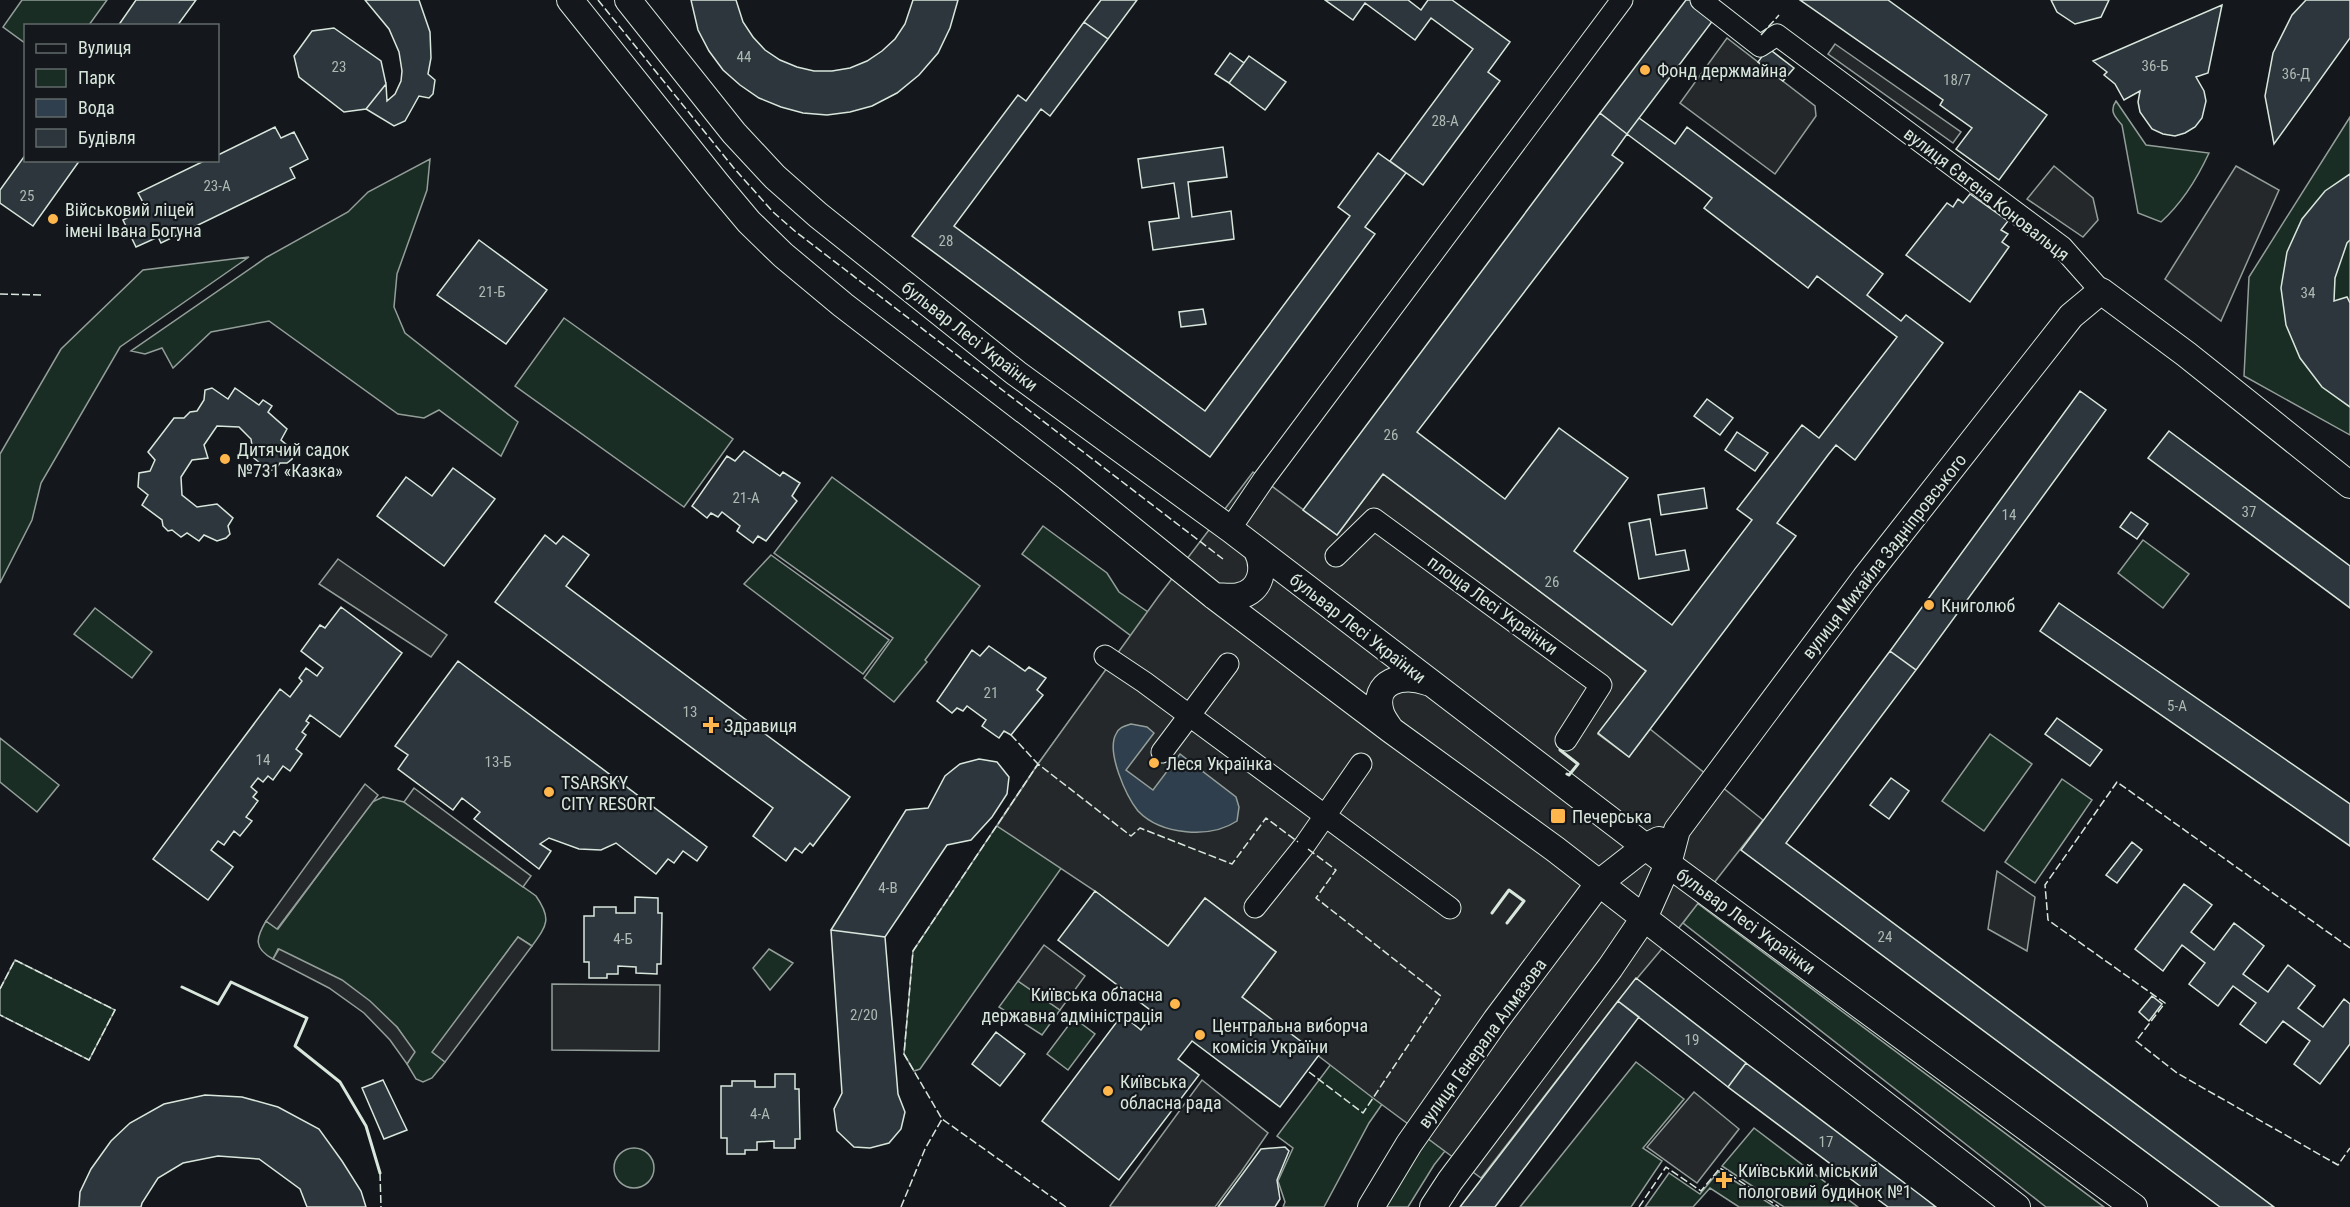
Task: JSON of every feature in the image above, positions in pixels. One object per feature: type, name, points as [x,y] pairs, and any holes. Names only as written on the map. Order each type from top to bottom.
[{"type":"main road","points":[[570,0],[718,185],[749,222],[783,255],[1068,478],[1214,596],[1599,883],[2017,1207]]},
{"type":"main road","name":"бульвар Лесі Українки","points":[[628,0],[734,133],[775,177],[818,215],[1016,373],[1230,529],[1645,847],[2134,1207]]},
{"type":"main road","name":"вулиця Євгена Коновальця","points":[[2101,291],[2186,354],[2350,485]]},
{"type":"main road","name":"вулиця Михайла Задніпровського","points":[[1668,864],[1677,830],[1887,550],[2071,316],[2101,291]]},
{"type":"main road","points":[[1214,596],[1236,597],[1256,586],[1262,568],[1256,549]]},
{"type":"main road","points":[[1391,730],[1379,705],[1383,690],[1402,677],[1428,682]]},
{"type":"main road","name":"вулиця Михайла Задніпровського","points":[[1645,847],[1677,830]]},
{"type":"main road","points":[[1599,883],[1645,847]]},
{"type":"main road","points":[[1433,1207],[1450,1181],[1610,968],[1644,918],[1668,864]]},
{"type":"main road","name":"вулиця Генерала Алмазова","points":[[1371,1207],[1409,1144],[1496,1020],[1599,883]]},
{"type":"street","points":[[1230,529],[1253,493],[1622,0]]},
{"type":"street","name":"вулиця Євгена Коновальця","points":[[1701,0],[1760,46],[1777,35],[2062,247],[2101,291]]},
{"type":"street","name":"площа Лесі Українки","points":[[1336,556],[1374,519],[1602,685],[1566,740]]},
{"type":"street","points":[[1105,656],[1450,908]]},
{"type":"street","points":[[1162,752],[1228,664]]},
{"type":"street","points":[[1255,907],[1304,846],[1360,764]]},
{"type":"green space","points":[[22,0],[107,0],[90,24],[24,24],[24,42],[3,27]]},
{"type":"green space","points":[[2116,101],[2146,145],[2209,153],[2188,190],[2161,222],[2138,213],[2122,125],[2113,111]]},
{"type":"green space","points":[[2350,117],[2350,435],[2244,376],[2249,277]]},
{"type":"green space","points":[[430,159],[427,190],[397,274],[394,307],[405,333],[518,422],[501,456],[439,410],[424,418],[398,414],[269,321],[211,332],[173,368],[162,348],[145,354],[131,351],[267,257],[348,212],[368,192]]},
{"type":"green space","points":[[249,257],[120,347],[41,483],[32,520],[0,583],[0,454],[61,349],[143,270]]},
{"type":"green space","points":[[564,318],[733,439],[684,507],[515,386]]},
{"type":"green space","points":[[832,477],[980,586],[925,660],[927,662],[894,702],[864,678],[893,638],[774,553]]},
{"type":"green space","points":[[1043,526],[1107,573],[1119,592],[1148,612],[1067,860],[920,1069],[914,1071],[904,1054],[913,951],[1038,764],[1131,636],[1022,554]]},
{"type":"green space","points":[[2143,540],[2189,574],[2163,608],[2118,573]]},
{"type":"green space","points":[[771,555],[889,640],[863,674],[744,584]]},
{"type":"green space","points":[[95,608],[152,652],[132,678],[74,634]]},
{"type":"green space","points":[[1990,734],[2032,764],[1984,831],[1942,801]]},
{"type":"green space","points":[[0,738],[59,785],[37,812],[0,782]]},
{"type":"green space","points":[[2062,779],[2092,800],[2035,883],[2005,862]]},
{"type":"green space","points":[[383,797],[404,802],[536,896],[546,916],[544,927],[532,946],[518,937],[433,1052],[445,1062],[432,1078],[423,1082],[416,1079],[407,1064],[414,1052],[397,1027],[278,949],[273,959],[262,951],[258,942],[266,921],[278,929],[372,802]]},
{"type":"green space","points":[[1697,903],[2104,1207],[2046,1207],[1683,923]]},
{"type":"green space","points":[[769,949],[793,963],[770,990],[753,968]]},
{"type":"green space","points":[[15,960],[115,1010],[89,1060],[0,1015],[0,989]]},
{"type":"green space","points":[[1018,981],[1060,1010],[1042,1035],[999,1007]]},
{"type":"green space","points":[[1460,992],[1369,1123],[1324,1207],[1283,1207],[1285,1202],[1278,1181],[1293,1148],[1277,1136],[1334,1060]]},
{"type":"green space","points":[[1074,1018],[1095,1034],[1068,1070],[1047,1054]]},
{"type":"green space","points":[[1636,1062],[1684,1099],[1643,1148],[1662,1161],[1631,1207],[1520,1207]]},
{"type":"green space","points":[[1754,1128],[1858,1207],[1784,1207],[1722,1166]]},
{"type":"green space","points":[[1426,1137],[1445,1151],[1408,1207],[1385,1207]]},
{"type":"green space","points":[[634,1148],[648,1154],[654,1168],[648,1182],[634,1188],[620,1182],[614,1168],[620,1154]]},
{"type":"green space","name":"Київський міський пологовий будинок №1","points":[[1719,1171],[1775,1207],[1739,1207],[1710,1188],[1693,1207],[1645,1207],[1669,1173],[1700,1194]]},
{"type":"shaded area","points":[[1727,38],[1815,106],[1816,116],[1775,174],[1680,103]]},
{"type":"shaded area","points":[[1835,44],[1961,132],[1953,143],[1828,54]]},
{"type":"shaded area","points":[[2054,166],[2093,198],[2098,220],[2083,237],[2027,199]]},
{"type":"shaded area","points":[[2236,166],[2279,190],[2221,321],[2165,279]]},
{"type":"shaded area","points":[[1253,472],[1337,535],[1383,474],[1646,671],[1598,734],[1629,757],[1650,729],[1763,820],[1671,938],[1618,1001],[1481,1178],[1242,997],[1276,952],[1205,898],[1168,946],[1095,891],[997,826],[1038,764],[1158,597]]},
{"type":"shaded area","points":[[338,559],[447,635],[431,657],[319,584]]},
{"type":"shaded area","points":[[365,784],[378,795],[277,929],[266,921]]},
{"type":"shaded area","points":[[414,788],[531,876],[523,887],[404,802]]},
{"type":"shaded area","points":[[1997,871],[2035,897],[2027,951],[1988,929]]},
{"type":"shaded area","points":[[518,937],[532,946],[445,1062],[432,1052]]},
{"type":"shaded area","points":[[1044,945],[1085,976],[1060,1010],[1018,981]]},
{"type":"shaded area","points":[[279,949],[342,980],[370,1001],[397,1027],[415,1052],[407,1064],[390,1040],[364,1013],[329,988],[273,959]]},
{"type":"shaded area","points":[[552,984],[660,985],[659,1051],[552,1050]]},
{"type":"shaded area","points":[[1202,1080],[1268,1133],[1241,1172],[1215,1207],[1111,1207],[1110,1206]]},
{"type":"shaded area","points":[[1694,1092],[1739,1129],[1697,1183],[1647,1147]]},
{"type":"water","points":[[1131,724],[1147,727],[1154,733],[1126,770],[1153,790],[1180,754],[1236,797],[1239,807],[1237,821],[1213,830],[1186,832],[1159,825],[1138,811],[1123,785],[1114,752],[1117,732],[1122,727]]},
{"type":"building","points":[[136,0],[196,0],[178,24],[119,24]]},
{"type":"building","points":[[365,0],[419,0],[430,32],[431,58],[428,74],[435,80],[433,94],[429,98],[419,96],[405,121],[394,126],[366,109],[386,84],[387,101],[395,94],[401,81],[402,71],[399,52],[389,29]]},
{"type":"building","points":[[691,0],[736,0],[743,22],[765,50],[797,67],[814,71],[832,71],[850,68],[882,51],[895,39],[905,24],[913,0],[958,0],[950,28],[938,53],[919,75],[897,93],[872,106],[827,115],[803,113],[781,107],[759,98],[740,85],[723,70],[709,51],[698,30]]},
{"type":"building","points":[[1101,0],[1137,0],[1108,39],[1084,22]]},
{"type":"building","points":[[1325,0],[1408,0],[1421,10],[1428,0],[1452,0],[1510,42],[1488,72],[1500,81],[1423,185],[1390,161],[1473,49],[1431,18],[1415,40],[1365,3],[1353,20]]},
{"type":"building","points":[[1686,0],[1697,0],[1717,15],[1627,134],[1600,113]]},
{"type":"building","points":[[1800,0],[1888,0],[2047,115],[1999,180],[1956,149],[1972,128],[1940,105],[1943,100]]},
{"type":"building","points":[[2051,0],[2109,0],[2101,17],[2075,24],[2057,12]]},
{"type":"building","points":[[2306,0],[2350,0],[2350,38],[2274,144],[2265,96],[2273,53],[2292,15]]},
{"type":"building","points":[[2222,5],[2208,73],[2196,77],[2204,91],[2206,101],[2202,118],[2195,127],[2175,136],[2152,129],[2140,112],[2138,102],[2140,91],[2124,100],[2115,84],[2104,75],[2107,72],[2093,61]]},
{"type":"building","points":[[1084,22],[1108,39],[1050,116],[1041,109],[954,226],[1205,411],[1350,216],[1338,207],[1378,153],[1406,173],[1365,227],[1375,234],[1210,457],[912,236],[1018,95],[1026,101]]},
{"type":"building","points":[[334,28],[381,61],[386,84],[366,109],[344,112],[299,77],[294,56],[312,31]]},
{"type":"building","points":[[1768,48],[1794,68],[1783,81],[1758,62]]},
{"type":"building","points":[[1230,53],[1244,63],[1229,83],[1215,74]]},
{"type":"building","points":[[1249,56],[1286,82],[1265,110],[1229,83]]},
{"type":"building","points":[[1600,113],[1627,134],[1639,118],[1675,144],[1687,127],[1883,274],[1867,295],[1901,321],[1906,315],[1943,343],[1855,460],[1836,445],[1828,455],[1777,523],[1796,536],[1629,757],[1598,733],[1646,671],[1383,474],[1337,535],[1303,510]],"holes":[[[1627,134],[1712,198],[1704,208],[1808,288],[1817,276],[1897,337],[1819,438],[1802,425],[1737,509],[1752,520],[1672,625],[1574,551],[1628,478],[1559,428],[1505,499],[1417,432],[1623,163],[1612,155]]]},
{"type":"building","points":[[275,127],[281,138],[294,132],[308,159],[290,168],[295,178],[161,243],[158,237],[136,247],[123,220],[146,208],[138,193],[202,162],[219,162],[219,155]]},
{"type":"building","points":[[1223,147],[1227,177],[1188,182],[1192,217],[1231,211],[1234,239],[1153,250],[1149,222],[1179,218],[1174,183],[1142,188],[1138,159]]},
{"type":"building","name":"Військовий ліцей імені Івана Богуна","points":[[24,157],[24,162],[79,162],[33,226],[0,203],[0,190]]},
{"type":"building","points":[[2350,174],[2350,240],[2335,278],[2334,301],[2347,297],[2350,303],[2350,407],[2322,387],[2300,358],[2286,325],[2281,288],[2287,252],[2302,219],[2325,191]]},
{"type":"building","points":[[1970,194],[2008,221],[2001,230],[2008,234],[2002,242],[2009,247],[1970,302],[1906,255],[1947,203],[1953,207],[1958,199],[1963,203]]},
{"type":"building","points":[[479,240],[547,290],[506,344],[437,295]]},
{"type":"building","points":[[1203,309],[1206,324],[1181,327],[1179,312]]},
{"type":"building","points":[[212,388],[228,399],[235,388],[259,405],[263,400],[272,406],[268,412],[287,429],[281,440],[293,450],[292,459],[287,463],[280,463],[275,470],[268,470],[254,458],[251,439],[239,427],[217,426],[204,445],[208,458],[192,460],[181,477],[182,495],[197,507],[217,504],[233,518],[228,526],[230,534],[226,538],[217,541],[204,535],[199,541],[187,533],[181,537],[172,530],[168,531],[163,526],[162,520],[142,505],[148,495],[138,487],[139,473],[150,471],[155,460],[148,452],[174,418],[184,418],[190,412],[197,411],[204,400],[205,390]]},
{"type":"building","points":[[2080,391],[2106,410],[1916,670],[1890,651]]},
{"type":"building","points":[[1707,399],[1733,418],[1720,435],[1694,416]]},
{"type":"building","points":[[2169,431],[2350,566],[2350,608],[2148,458]]},
{"type":"building","points":[[1737,432],[1768,453],[1755,471],[1725,450]]},
{"type":"building","points":[[744,451],[780,476],[783,472],[800,483],[792,496],[797,501],[766,541],[758,536],[753,543],[737,531],[740,526],[722,512],[718,517],[711,513],[707,518],[692,506],[727,456],[735,461]]},
{"type":"building","points":[[453,468],[495,499],[444,566],[377,516],[406,477],[432,496]]},
{"type":"building","points":[[1704,488],[1707,508],[1661,515],[1658,495]]},
{"type":"building","points":[[2131,512],[2148,524],[2137,539],[2120,527]]},
{"type":"building","points":[[1650,519],[1656,555],[1685,550],[1689,570],[1639,579],[1629,523]]},
{"type":"building","points":[[545,535],[556,544],[563,536],[589,555],[566,586],[850,797],[813,846],[810,843],[802,853],[795,848],[786,861],[753,836],[773,808],[495,602]]},
{"type":"building","points":[[2059,603],[2350,804],[2350,846],[2040,631]]},
{"type":"building","points":[[341,607],[402,653],[340,737],[310,715],[306,721],[309,723],[302,732],[306,735],[296,749],[302,754],[290,771],[283,766],[273,780],[268,776],[263,782],[258,778],[251,787],[257,792],[253,797],[258,801],[246,817],[252,821],[240,836],[234,831],[224,845],[218,841],[211,850],[233,867],[208,900],[153,859],[280,689],[290,697],[302,681],[299,678],[306,668],[317,676],[323,668],[301,651],[320,625],[325,628]]},
{"type":"building","points":[[989,646],[1025,671],[1029,667],[1046,678],[1037,690],[1043,695],[1011,735],[1004,731],[999,738],[982,726],[986,720],[967,706],[963,711],[957,708],[952,713],[937,701],[972,650],[980,656]]},
{"type":"building","points":[[1890,651],[1916,670],[1786,843],[2274,1207],[2220,1207],[1741,850]]},
{"type":"building","points":[[458,661],[707,847],[697,861],[683,851],[674,863],[668,859],[656,874],[616,843],[601,850],[579,849],[549,838],[540,844],[551,851],[539,869],[474,819],[480,812],[462,798],[453,810],[398,769],[408,755],[395,746]]},
{"type":"building","points":[[2057,718],[2102,750],[2090,766],[2045,734]]},
{"type":"building","points":[[979,759],[997,762],[1009,777],[1007,794],[992,817],[971,840],[947,845],[885,937],[831,930],[906,810],[928,808],[945,776],[960,764]]},
{"type":"building","points":[[1891,778],[1909,791],[1889,819],[1870,805]]},
{"type":"building","points":[[2132,842],[2142,850],[2117,883],[2106,875]]},
{"type":"building","points":[[2184,884],[2212,905],[2191,932],[2214,950],[2234,923],[2264,946],[2243,974],[2268,992],[2288,965],[2315,986],[2298,1008],[2323,1027],[2344,999],[2350,1004],[2350,1044],[2320,1084],[2294,1064],[2310,1041],[2283,1021],[2266,1043],[2240,1024],[2256,1003],[2233,986],[2218,1006],[2189,984],[2205,963],[2182,945],[2163,971],[2135,949]]},
{"type":"building","name":"Центральна виборча комісія України","points":[[1095,891],[1168,946],[1205,898],[1276,952],[1242,997],[1319,1055],[1280,1107],[1192,1041],[1178,1059],[1199,1075],[1119,1180],[1042,1121],[1122,1015],[1141,1030],[1154,1013],[1058,940]]},
{"type":"building","points":[[635,897],[658,898],[658,913],[662,913],[661,964],[657,964],[657,974],[636,973],[636,967],[618,966],[618,974],[607,974],[607,978],[589,978],[589,962],[584,962],[584,916],[594,916],[594,907],[616,907],[616,913],[635,913]]},
{"type":"building","points":[[831,930],[885,937],[898,1094],[905,1112],[901,1129],[889,1143],[870,1148],[854,1147],[837,1131],[834,1109],[842,1093]]},
{"type":"building","points":[[1636,978],[1746,1063],[1728,1087],[1618,1001]]},
{"type":"building","points":[[2152,996],[2162,1004],[2149,1021],[2139,1012]]},
{"type":"building","points":[[1618,1001],[1639,1017],[1495,1207],[1460,1207]]},
{"type":"building","points":[[996,1032],[1025,1054],[1000,1086],[972,1064]]},
{"type":"building","points":[[1746,1063],[1936,1207],[1888,1207],[1728,1087]]},
{"type":"building","points":[[775,1074],[795,1074],[795,1089],[799,1089],[800,1139],[795,1139],[795,1148],[774,1148],[774,1141],[757,1142],[757,1150],[745,1150],[745,1154],[727,1154],[727,1138],[721,1138],[721,1086],[732,1086],[732,1081],[755,1081],[755,1087],[775,1087]]},
{"type":"building","points":[[383,1080],[407,1130],[384,1139],[362,1088]]},
{"type":"building","points":[[205,1095],[242,1097],[278,1107],[319,1129],[361,1191],[366,1207],[307,1207],[300,1189],[259,1159],[218,1156],[183,1163],[158,1178],[141,1207],[79,1207],[80,1192],[91,1169],[111,1141],[130,1123],[164,1104]]},
{"type":"building","points":[[1285,1147],[1289,1151],[1277,1180],[1280,1199],[1275,1207],[1218,1207],[1261,1149]]},
{"type":"fence","points":[[598,0],[733,167],[773,212],[1223,559]]},
{"type":"fence","points":[[1761,35],[1779,15]]},
{"type":"fence","points":[[0,294],[43,295]]},
{"type":"fence","points":[[1011,735],[1038,764]]},
{"type":"fence","points":[[1066,1207],[942,1119],[904,1054],[913,951],[1038,764],[1131,836],[1140,828],[1232,864],[1266,818],[1298,842]]},
{"type":"fence","points":[[2350,948],[2117,782],[2045,885],[2048,920],[2165,1003],[2136,1041],[2177,1073],[2338,1165],[2350,1148]]},
{"type":"fence","points":[[1308,849],[1336,870],[1316,898],[1441,996],[1363,1113],[1309,1072]]},
{"type":"fence","points":[[0,989],[15,960],[115,1010],[89,1060],[0,1015]]},
{"type":"fence","points":[[901,1207],[925,1149],[942,1119]]},
{"type":"fence","points":[[1639,1207],[1666,1167],[1701,1191],[1720,1168],[1779,1207]]},
{"type":"fence","points":[[380,1173],[381,1207]]},
{"type":"wall","points":[[1560,750],[1578,764],[1569,775],[1567,774]]},
{"type":"wall","points":[[1492,913],[1509,890],[1524,901],[1507,923]]},
{"type":"wall","points":[[182,987],[218,1004],[231,982],[307,1018],[295,1046],[340,1082],[366,1126],[380,1173]]},
{"type":"place","name":"Фонд держмайна","points":[[1645,70]]},
{"type":"place","name":"Військовий ліцей імені Івана Богуна","points":[[53,219]]},
{"type":"place","name":"Дитячий садок №731 «Казка»","points":[[225,459]]},
{"type":"place","name":"Книголюб","points":[[1929,605]]},
{"type":"place","name":"Здравиця","points":[[711,725]]},
{"type":"place","name":"Леся Українка","points":[[1154,763]]},
{"type":"place","name":"TSARSKY CITY RESORT","points":[[549,792]]},
{"type":"place","name":"Печерська","points":[[1558,816]]},
{"type":"place","name":"Київська обласна державна адміністрація","points":[[1175,1004]]},
{"type":"place","name":"Центральна виборча комісія України","points":[[1200,1035]]},
{"type":"place","name":"Київська обласна рада","points":[[1108,1091]]},
{"type":"place","name":"Київський міський пологовий будинок №1","points":[[1724,1180]]}]
